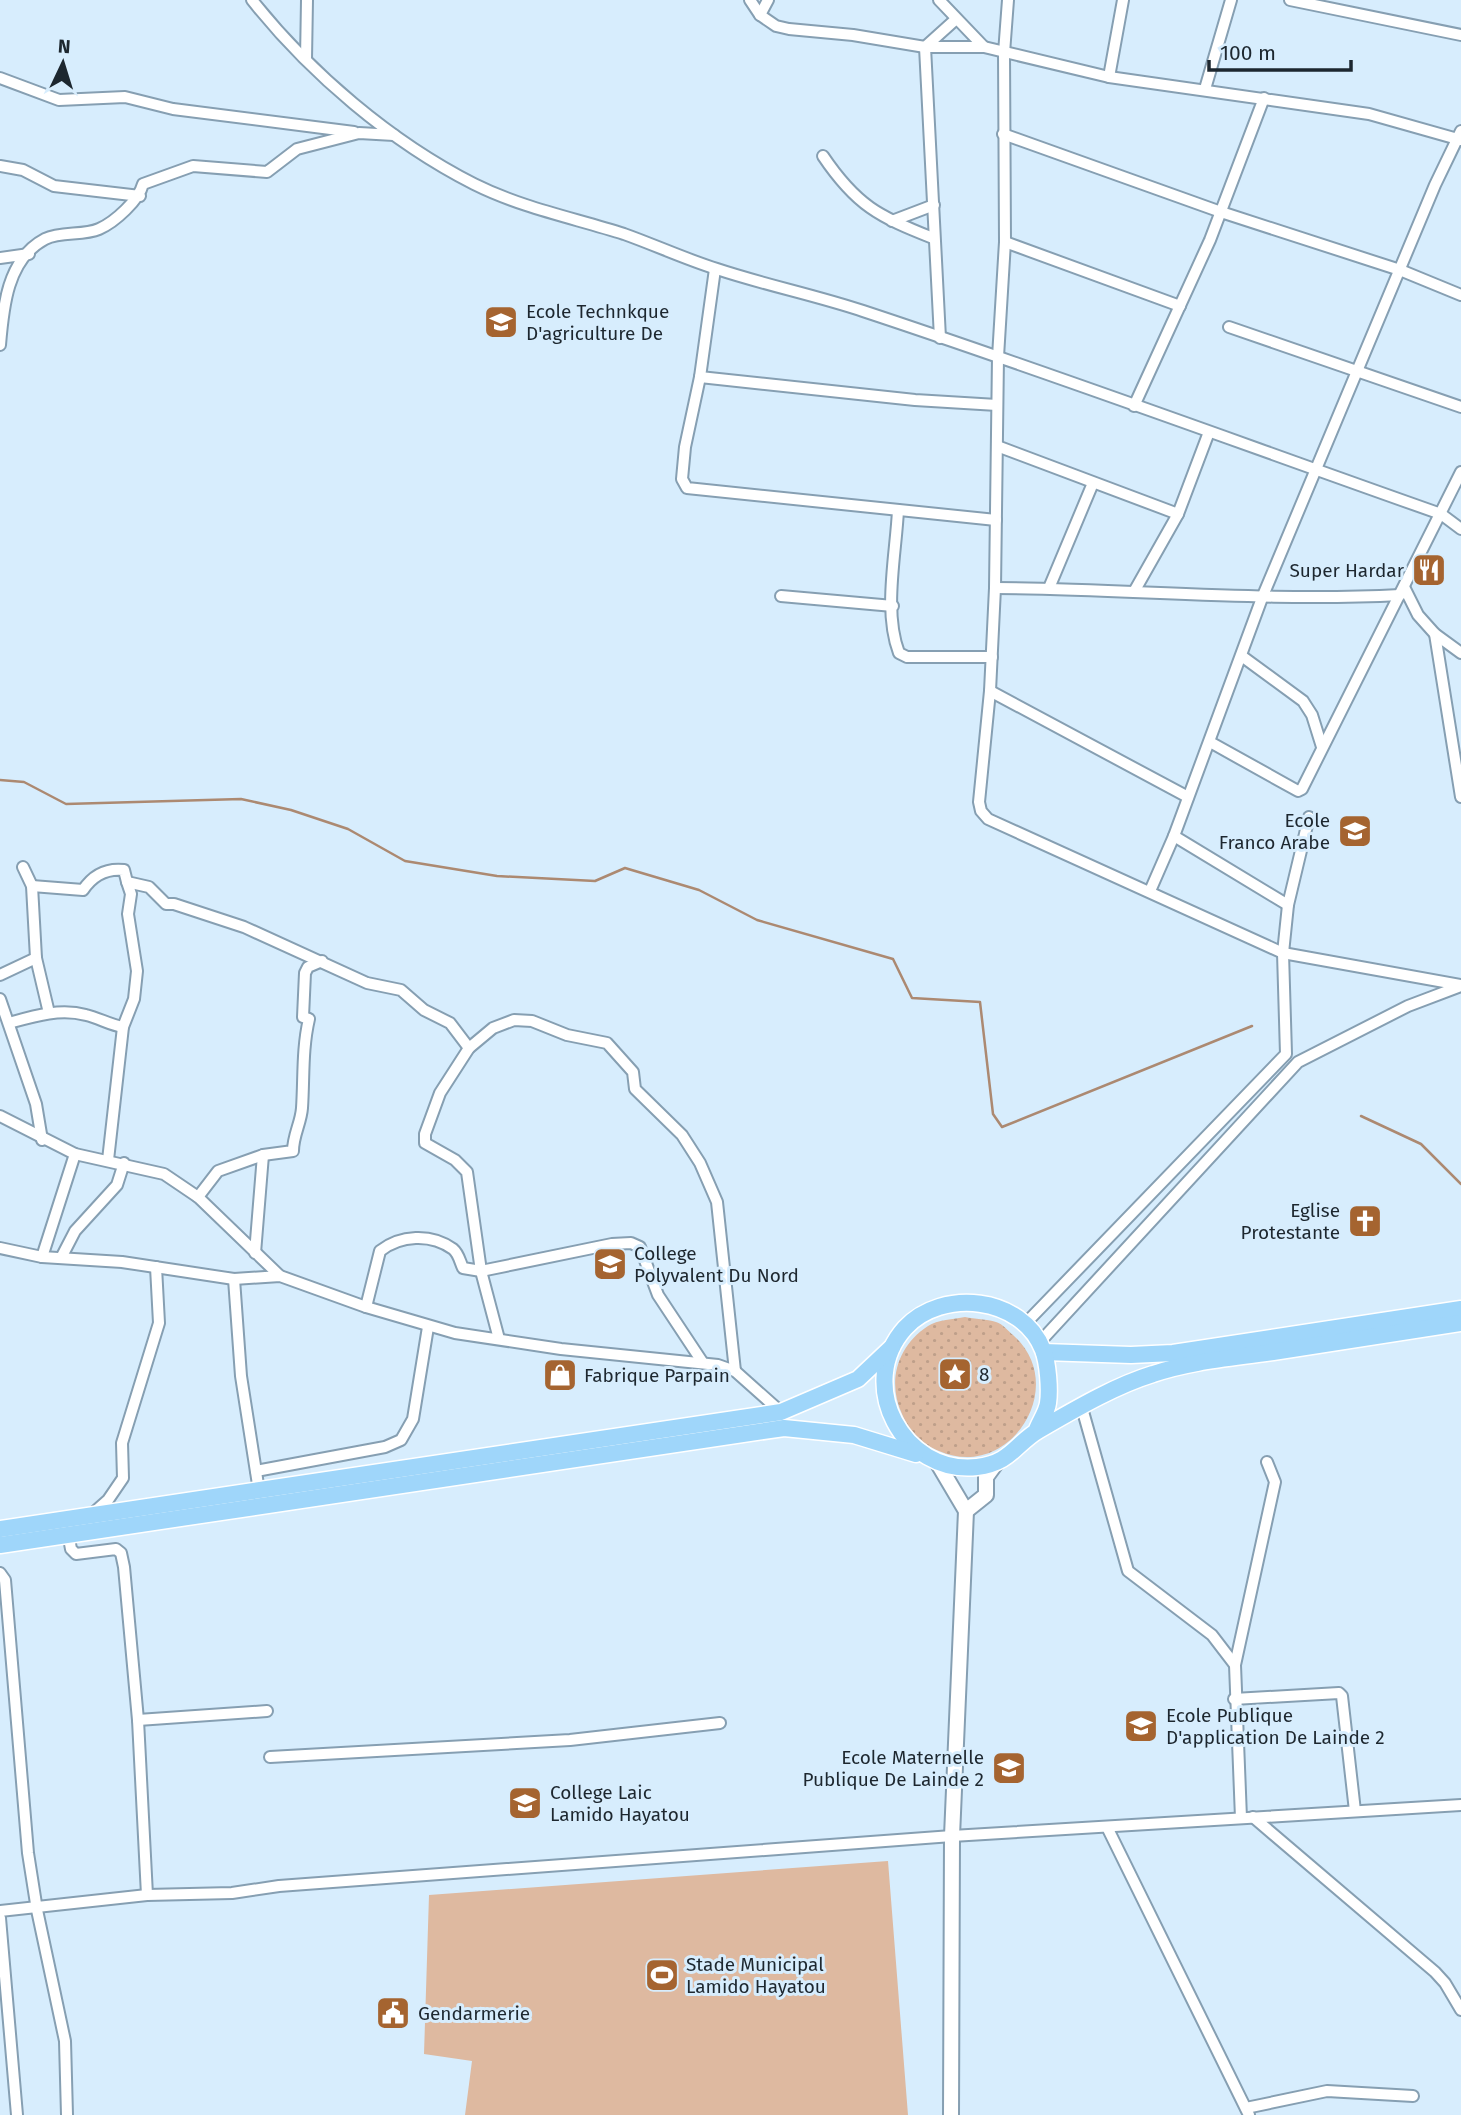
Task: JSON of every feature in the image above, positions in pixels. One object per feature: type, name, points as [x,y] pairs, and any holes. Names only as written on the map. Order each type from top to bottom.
[{"type":"main road","points":[[0,1530],[781,1412],[858,1379],[892,1347],[905,1328],[923,1314],[945,1304],[967,1301],[998,1307],[1024,1324],[1042,1348],[1048,1404],[1036,1432]]},
{"type":"main road","points":[[1042,1348],[1173,1353],[1461,1309]]},
{"type":"main road","points":[[0,1545],[784,1428],[854,1435],[957,1467],[977,1467],[997,1462],[1018,1450],[1036,1432],[1133,1381],[1172,1368],[1461,1323]]},
{"type":"main road","points":[[892,1347],[883,1378],[888,1411],[904,1439],[934,1461]]},
{"type":"street","points":[[252,0],[306,59],[401,138],[473,183],[516,203],[624,234],[715,269],[860,310],[1441,514],[1461,529]]},
{"type":"street","points":[[306,59],[307,0]]},
{"type":"street","points":[[750,0],[760,15],[776,26],[789,29],[853,35],[925,47],[984,47],[1109,77],[1369,114],[1460,137],[1400,270],[1318,471],[1262,598],[1243,657],[1150,891]]},
{"type":"street","points":[[760,15],[768,0]]},
{"type":"street","points":[[939,0],[955,20],[984,47]]},
{"type":"street","points":[[1008,0],[1004,53],[1004,242],[998,358],[995,588],[990,691],[980,786],[981,811],[988,819],[1283,953],[1461,985]]},
{"type":"street","points":[[1109,77],[1123,0]]},
{"type":"street","points":[[1205,89],[1230,0]]},
{"type":"street","points":[[1290,0],[1461,35]]},
{"type":"street","points":[[925,47],[955,20]]},
{"type":"street","points":[[925,47],[940,338]]},
{"type":"street","points":[[0,78],[59,100],[125,97],[173,109],[359,133],[385,132],[401,138]]},
{"type":"street","points":[[1134,405],[1221,212],[1264,99]]},
{"type":"street","points":[[0,345],[9,284],[29,254],[46,239],[100,229],[140,196],[143,184],[193,166],[267,172],[297,149],[359,133]]},
{"type":"street","points":[[1003,134],[1221,212],[1400,270],[1461,295]]},
{"type":"street","points":[[823,156],[855,199],[892,221],[933,238]]},
{"type":"street","points":[[0,166],[23,170],[54,186],[140,196]]},
{"type":"street","points":[[892,221],[934,205]]},
{"type":"street","points":[[1004,242],[1180,306]]},
{"type":"street","points":[[0,257],[29,254]]},
{"type":"street","points":[[715,269],[700,377],[685,447],[682,480],[687,488],[996,520]]},
{"type":"street","points":[[1229,327],[1461,407]]},
{"type":"street","points":[[700,377],[915,400],[998,405]]},
{"type":"street","points":[[1135,590],[1178,514],[1209,432]]},
{"type":"street","points":[[997,446],[1178,514]]},
{"type":"street","points":[[1210,742],[1297,791],[1306,783],[1461,472]]},
{"type":"street","points":[[1049,588],[1093,484]]},
{"type":"street","points":[[898,510],[893,606],[894,640],[899,653],[907,657],[992,657]]},
{"type":"street","points":[[995,588],[1135,590],[1262,598],[1402,591]]},
{"type":"street","points":[[1402,591],[1435,634],[1461,653]]},
{"type":"street","points":[[780,596],[893,606]]},
{"type":"street","points":[[1435,634],[1461,797]]},
{"type":"street","points":[[1243,657],[1303,701],[1312,715],[1322,747]]},
{"type":"street","points":[[990,691],[1188,797]]},
{"type":"street","points":[[1024,1324],[1286,1054],[1283,953],[1287,905],[1309,817]]},
{"type":"street","points":[[1174,836],[1287,905]]},
{"type":"street","points":[[23,867],[32,886],[36,958],[49,1013]]},
{"type":"street","points":[[32,886],[83,890],[91,878],[120,869],[126,872],[131,894],[128,914],[137,971],[134,999],[123,1027],[108,1160]]},
{"type":"street","points":[[127,882],[149,887],[166,904],[174,904],[244,927],[367,983],[401,990],[424,1010],[450,1023],[469,1048]]},
{"type":"street","points":[[0,975],[36,958]]},
{"type":"street","points":[[198,1197],[218,1171],[263,1155],[293,1151],[293,1139],[302,1112],[305,1036],[309,1019],[303,1017],[305,973],[307,967],[322,961]]},
{"type":"street","points":[[1042,1348],[1298,1062],[1408,1006],[1461,985]]},
{"type":"street","points":[[0,999],[36,1104],[42,1140]]},
{"type":"street","points":[[9,1023],[49,1013],[83,1014],[123,1027]]},
{"type":"street","points":[[499,1339],[481,1271],[467,1172],[455,1160],[425,1143],[425,1134],[440,1093],[469,1048],[504,1022],[532,1021],[567,1035],[607,1043],[633,1072],[635,1089],[682,1135],[700,1163],[717,1202],[735,1371]]},
{"type":"street","points":[[0,1116],[42,1140],[75,1154],[164,1174],[198,1197],[281,1276],[428,1327],[561,1349],[703,1363],[735,1371],[781,1412]]},
{"type":"street","points":[[42,1257],[75,1154]]},
{"type":"street","points":[[256,1253],[263,1155]]},
{"type":"street","points":[[61,1258],[75,1231],[117,1185],[124,1163]]},
{"type":"street","points":[[366,1307],[380,1251],[393,1243],[416,1237],[454,1250],[463,1268],[481,1271],[612,1244],[631,1243],[640,1247],[658,1295],[703,1363]]},
{"type":"street","points":[[0,1248],[42,1257],[156,1267],[234,1279],[281,1276]]},
{"type":"street","points":[[90,1516],[108,1500],[123,1478],[122,1443],[159,1323],[156,1267]]},
{"type":"street","points":[[234,1279],[240,1376],[259,1491]]},
{"type":"street","points":[[256,1471],[385,1447],[401,1440],[413,1419],[428,1327]]},
{"type":"street","points":[[1082,1408],[1128,1571],[1212,1635],[1235,1665]]},
{"type":"street","points":[[934,1461],[965,1511],[953,1836],[951,2115]]},
{"type":"street","points":[[965,1511],[986,1495],[986,1477],[997,1462]]},
{"type":"street","points":[[1241,1818],[1234,1699],[1235,1665],[1275,1482],[1267,1462]]},
{"type":"street","points":[[68,1533],[71,1549],[76,1554],[116,1549],[121,1553],[138,1720],[147,1895]]},
{"type":"street","points":[[0,1573],[5,1580],[28,1853],[37,1910],[65,2041],[67,2115]]},
{"type":"street","points":[[1234,1699],[1339,1693],[1342,1696],[1355,1811]]},
{"type":"street","points":[[138,1720],[267,1711]]},
{"type":"street","points":[[270,1757],[570,1740],[720,1723]]},
{"type":"street","points":[[0,1912],[37,1910],[147,1895],[232,1893],[279,1886],[953,1836],[1459,1807]]},
{"type":"street","points":[[1253,1817],[1435,1972],[1461,2010]]},
{"type":"street","points":[[1107,1827],[1247,2111],[1327,2091],[1413,2096]]},
{"type":"street","points":[[0,1919],[17,2115]]},
{"type":"shaded area","points":[[965,1317],[992,1321],[1005,1328],[1029,1356],[1036,1379],[1034,1402],[1024,1424],[1008,1441],[988,1453],[965,1457],[939,1451],[917,1436],[902,1414],[895,1390],[895,1377],[902,1354],[917,1334],[936,1322]]},
{"type":"shaded area","name":"Stade Municipal Lamido Hayatou","points":[[888,1861],[908,2115],[465,2115],[472,2061],[424,2054],[429,1895]]},
{"type":"waterway","points":[[0,780],[24,782],[66,804],[241,799],[291,810],[348,829],[405,861],[497,876],[595,881],[625,868],[699,890],[757,920],[893,959],[912,998],[980,1002],[993,1114],[1002,1127],[1252,1026]]},
{"type":"waterway","points":[[1361,1116],[1421,1144],[1461,1184]]},
{"type":"place","name":"Ecole Technkque D'agriculture De","points":[[501,322]]},
{"type":"place","name":"Super Hardar","points":[[1429,570]]},
{"type":"place","name":"Ecole Franco Arabe","points":[[1355,831]]},
{"type":"place","name":"Eglise Protestante","points":[[1365,1221]]},
{"type":"place","name":"College Polyvalent Du Nord","points":[[610,1264]]},
{"type":"place","name":"8","points":[[955,1374]]},
{"type":"place","name":"Fabrique Parpain","points":[[560,1375]]},
{"type":"place","name":"Ecole Publique D'application De Lainde 2","points":[[1141,1726]]},
{"type":"place","name":"Ecole Maternelle Publique De Lainde 2","points":[[1009,1768]]},
{"type":"place","name":"College Laic Lamido Hayatou","points":[[525,1803]]},
{"type":"place","name":"Stade Municipal Lamido Hayatou","points":[[662,1975]]},
{"type":"place","name":"Gendarmerie","points":[[393,2013]]}]
